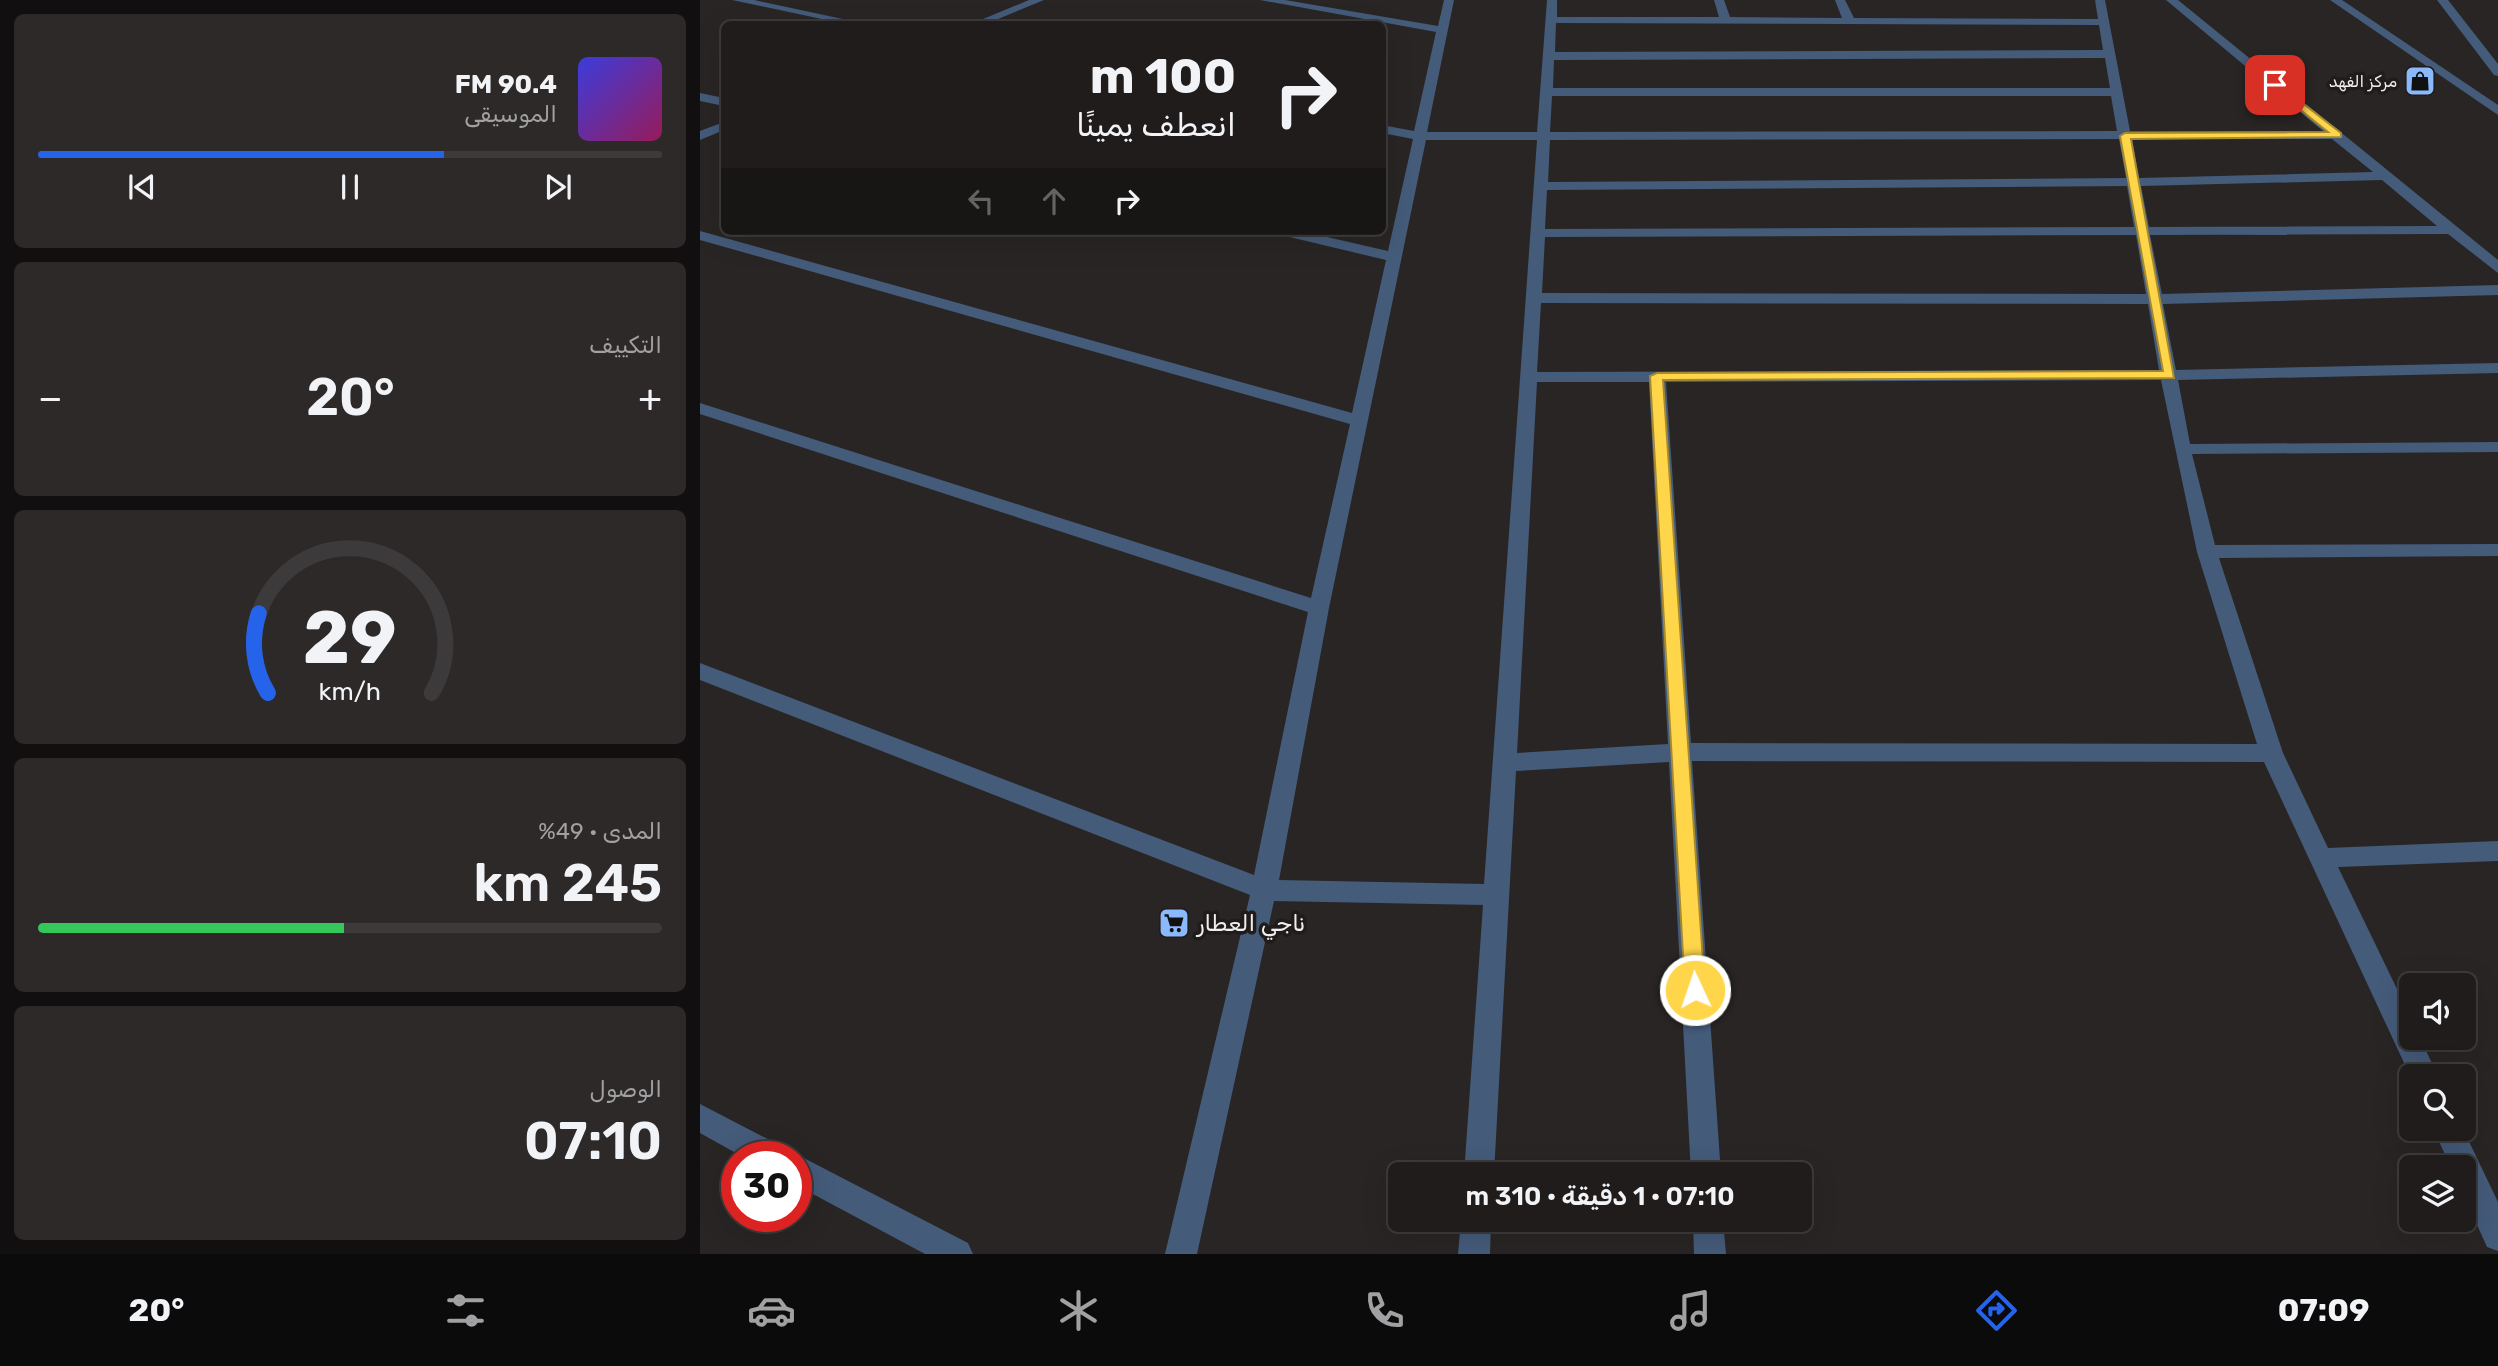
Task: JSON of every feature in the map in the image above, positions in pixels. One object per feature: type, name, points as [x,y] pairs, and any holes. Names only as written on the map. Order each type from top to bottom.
[{"type":"street","points":[[737,0],[845,21]]},
{"type":"street","points":[[985,21],[1040,0]]},
{"type":"street","points":[[1265,0],[1443,30]]},
{"type":"street","points":[[1181,1254],[1264,890],[1319,608],[1449,0]]},
{"type":"street","points":[[1719,0],[1726,21]]},
{"type":"street","points":[[1840,0],[1850,22]]},
{"type":"street","points":[[2100,0],[2182,449],[2207,552],[2271,753],[2418,1064]]},
{"type":"street","points":[[2171,0],[2498,268]]},
{"type":"street","points":[[2335,0],[2498,111]]},
{"type":"street","points":[[2442,0],[2498,72]]},
{"type":"street","points":[[1480,1162],[1552,10],[1726,21],[2105,22]]},
{"type":"street","points":[[1549,56],[2110,54]]},
{"type":"street","points":[[1547,92],[2117,92]]},
{"type":"street","points":[[700,97],[721,101]]},
{"type":"street","points":[[700,136],[721,127]]},
{"type":"street","points":[[1386,130],[1420,136],[2338,135]]},
{"type":"street","points":[[1541,186],[2134,182],[2387,176]]},
{"type":"street","points":[[1538,233],[2451,230]]},
{"type":"street","points":[[700,235],[1359,421]]},
{"type":"street","points":[[1299,235],[1394,257]]},
{"type":"street","points":[[1534,298],[2155,299],[2498,290]]},
{"type":"street","points":[[1529,377],[2170,375],[2498,368]]},
{"type":"street","points":[[1657,376],[1705,1162]]},
{"type":"street","points":[[700,408],[1319,608]]},
{"type":"street","points":[[2182,449],[2498,447]]},
{"type":"street","points":[[2207,552],[2498,550]]},
{"type":"street","points":[[700,671],[1264,890],[1497,895]]},
{"type":"street","points":[[1505,763],[1682,752],[2271,753]]},
{"type":"street","points":[[2323,858],[2498,851]]},
{"type":"street","points":[[700,1118],[743,1141]]},
{"type":"street","points":[[2454,1141],[2498,1236]]},
{"type":"street","points":[[812,1177],[957,1254]]},
{"type":"street","points":[[1474,1254],[1475,1232]]},
{"type":"street","points":[[1709,1232],[1710,1254]]},
{"type":"place","name":"مركز الفهد","points":[[2420,81]]},
{"type":"place","name":"ناجي العطار","points":[[1174,923]]},
{"type":"route","points":[[1695,990],[1657,376],[2170,375],[2125,136],[2338,135],[2275,85]]}]
